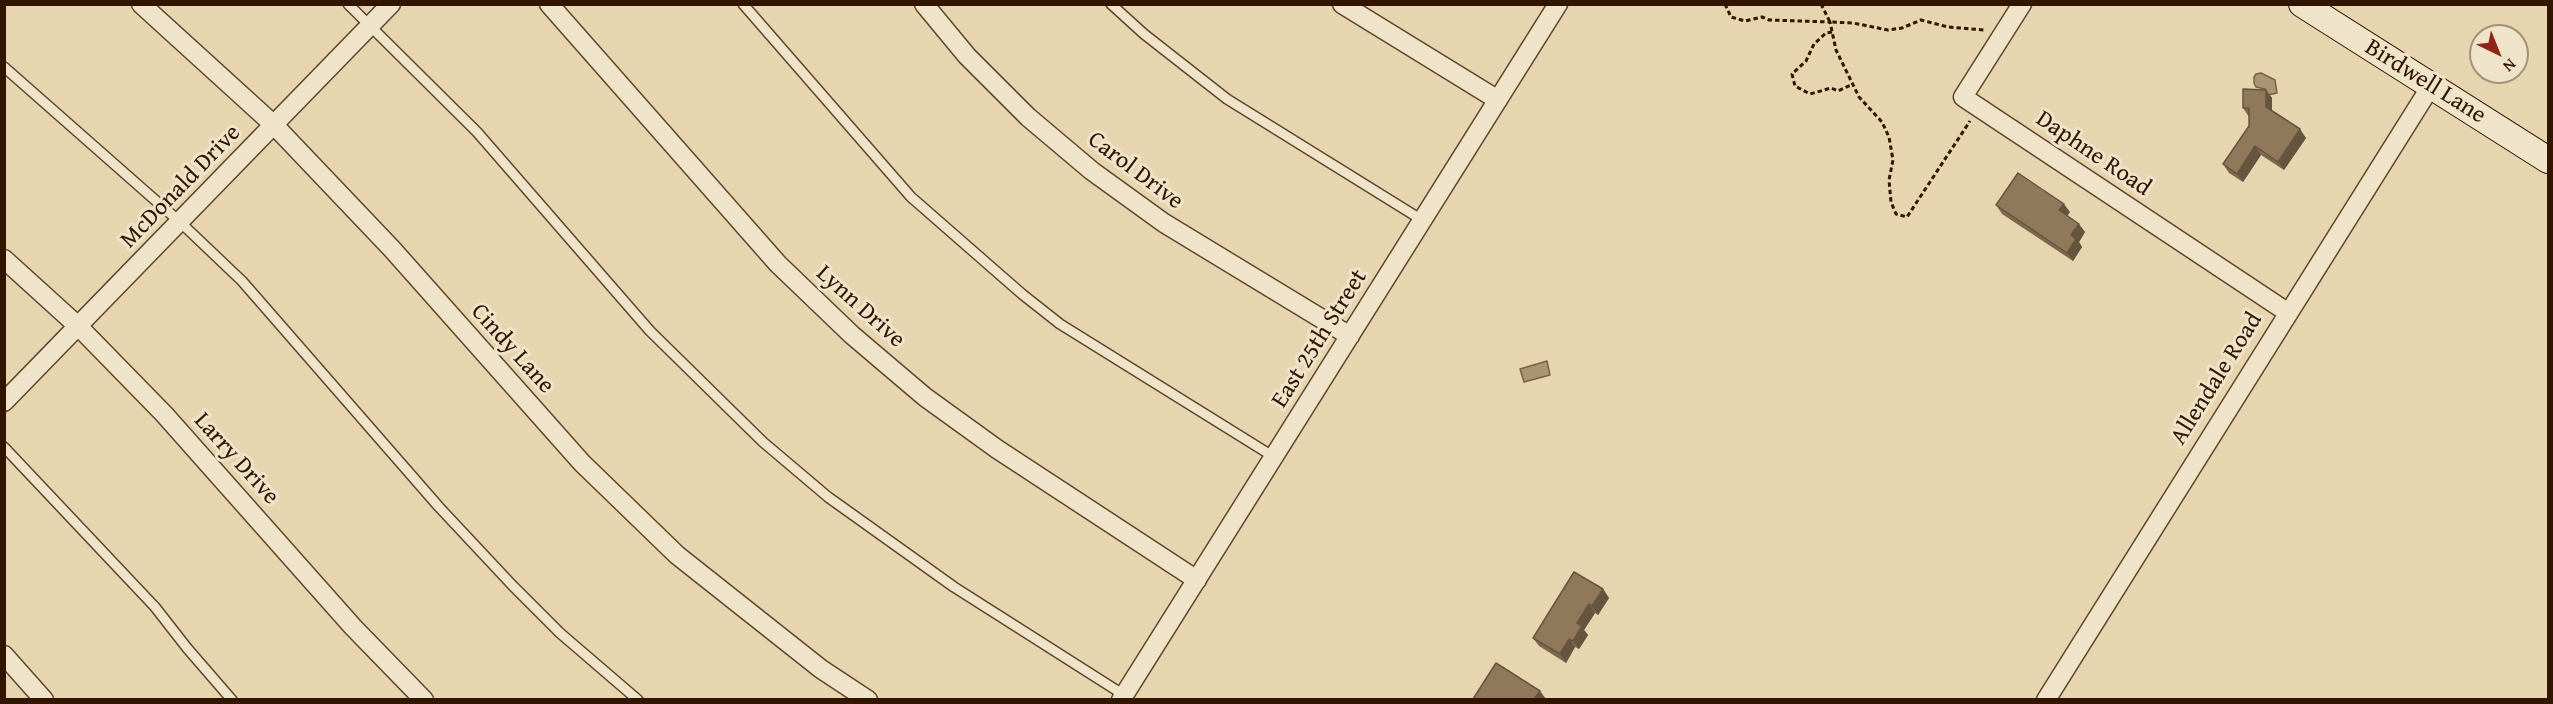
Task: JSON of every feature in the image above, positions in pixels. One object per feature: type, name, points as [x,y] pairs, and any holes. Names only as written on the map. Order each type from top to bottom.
[{"type":"street","name":"Cindy Lane","points":[[141,4],[274,125],[392,249],[582,463],[676,555],[821,669],[868,699]]},
{"type":"street","name":"McDonald Drive","points":[[4,402],[391,4]]},
{"type":"street","name":"Lynn Drive","points":[[549,4],[778,264],[852,335],[925,397],[997,449],[1197,580]]},
{"type":"street","name":"Carol Drive","points":[[924,4],[967,56],[1020,109],[1092,171],[1164,223],[1350,336]]},
{"type":"street","points":[[1342,4],[1498,100]]},
{"type":"street","name":"East 25th Street","points":[[1122,697],[1558,4]]},
{"type":"street","points":[[1979,107],[1964,97],[2022,4]]},
{"type":"street","name":"Birdwell Lane","points":[[2302,4],[2548,157]]},
{"type":"street","name":"Allendale Road","points":[[2046,699],[2431,86]]},
{"type":"street","name":"Daphne Road","points":[[1979,107],[2287,312]]},
{"type":"street","name":"Larry Drive","points":[[4,259],[79,327],[164,414],[352,627],[424,699]]},
{"type":"street","points":[[4,655],[44,699]]},
{"type":"lane","points":[[348,4],[477,132],[650,331],[763,442],[828,497],[954,587],[1122,697]]},
{"type":"lane","points":[[743,4],[911,197],[1022,294],[1069,330],[1274,457]]},
{"type":"lane","points":[[1112,4],[1144,34],[1227,99],[1422,220]]},
{"type":"lane","points":[[4,67],[180,222],[242,281],[439,507],[513,586],[560,633],[638,699]]},
{"type":"lane","points":[[4,447],[155,607],[232,699]]},
{"type":"path","points":[[1725,4],[1731,17],[1745,21],[1762,17],[1769,20],[1853,23],[1888,30],[1902,28],[1921,20],[2003,35]]},
{"type":"path","points":[[1821,4],[1830,22],[1836,50],[1859,98],[1882,122],[1889,137],[1893,160],[1889,180],[1891,202],[1896,214],[1907,217],[1979,107]]},
{"type":"path","points":[[1832,32],[1826,33],[1814,44],[1806,61],[1792,74],[1796,86],[1810,94],[1831,88],[1838,92],[1853,84]]},
{"type":"shaded area","points":[[2261,73],[2275,80],[2277,93],[2268,95],[2265,89],[2256,87],[2254,77]]},
{"type":"shaded area","points":[[1547,361],[1550,375],[1524,382],[1520,369]]},
{"type":"building","points":[[2243,89],[2266,90],[2266,107],[2300,129],[2278,162],[2255,146],[2237,174],[2223,164],[2249,126],[2249,108],[2243,108]]},
{"type":"building","points":[[2018,173],[2064,204],[2059,210],[2079,224],[2071,235],[2076,239],[2067,253],[1996,205]]},
{"type":"building","points":[[1574,572],[1603,589],[1592,606],[1589,604],[1577,623],[1582,626],[1573,641],[1569,639],[1560,654],[1533,638]]},
{"type":"building","points":[[1496,663],[1540,691],[1534,699],[1473,699]]}]
